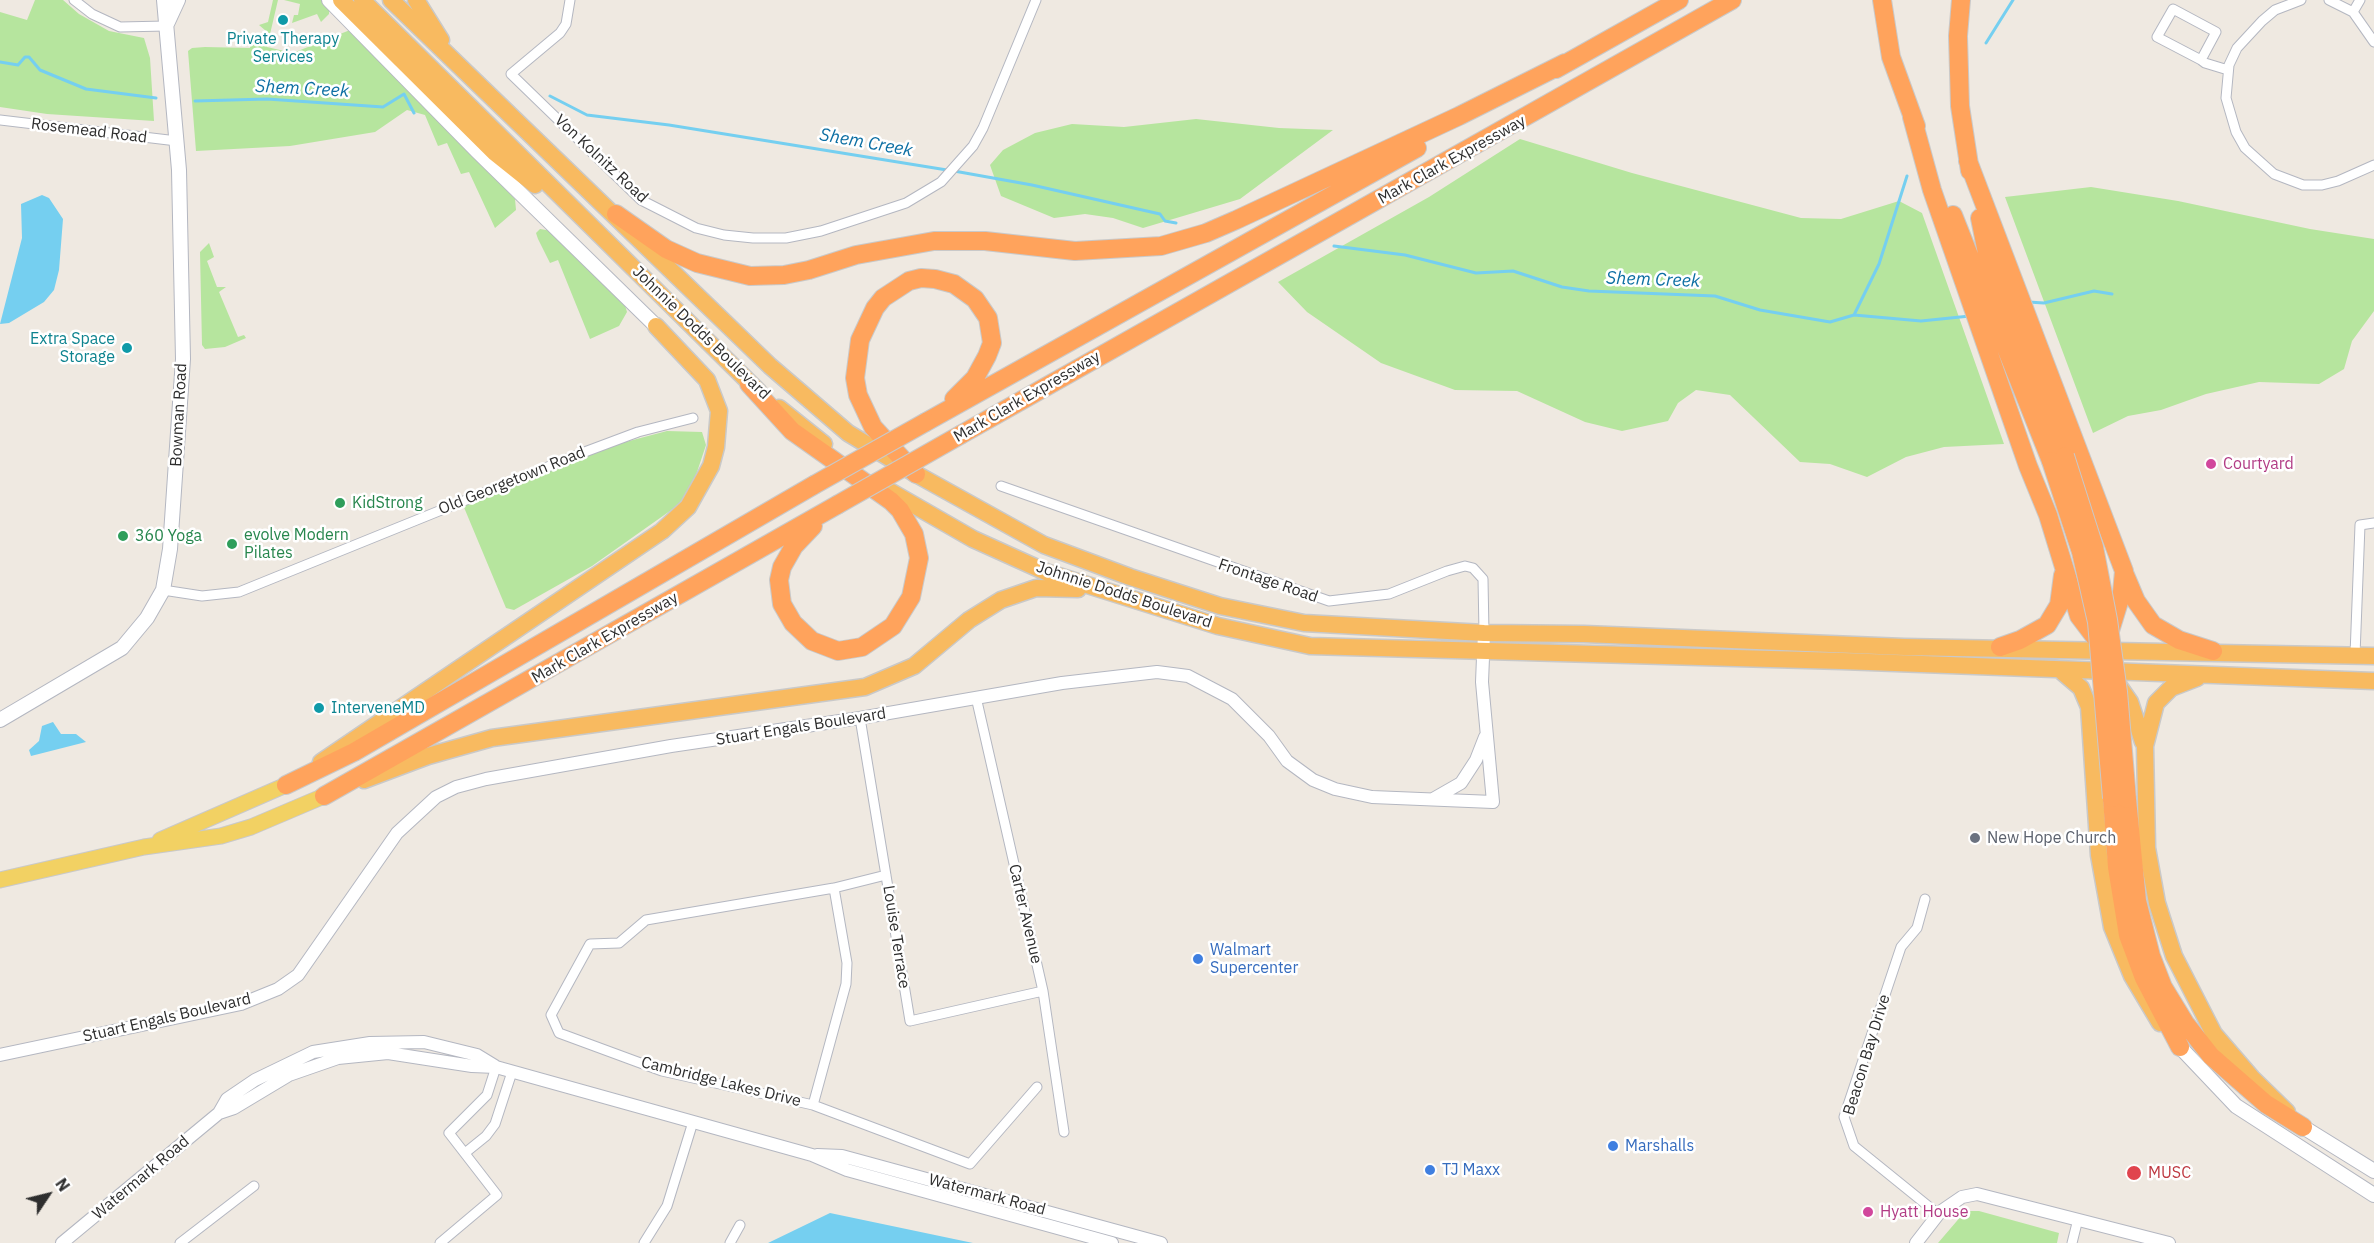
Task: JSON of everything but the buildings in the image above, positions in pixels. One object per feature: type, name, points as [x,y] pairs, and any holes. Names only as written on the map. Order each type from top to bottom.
[{"type":"highway","points":[[341,0],[495,153],[597,234]]},
{"type":"highway","name":"Johnnie Dodds Boulevard","points":[[362,0],[749,384],[829,448],[899,498],[1015,558],[1046,572],[1105,592],[1218,626],[1310,646],[1842,661],[2374,681]]},
{"type":"highway","name":"Johnnie Dodds Boulevard","points":[[391,0],[616,214],[770,366],[848,433],[916,474],[1044,545],[1130,577],[1220,606],[1304,623],[1484,633],[1584,634],[1904,647],[2213,651],[2374,656]]},
{"type":"highway","points":[[416,0],[456,64]]},
{"type":"highway","name":"Mark Clark Expressway","points":[[286,785],[390,731],[814,485],[1303,213],[1679,0]]},
{"type":"highway","name":"Mark Clark Expressway","points":[[324,796],[1732,0]]},
{"type":"highway","points":[[1882,0],[1891,57],[1910,111],[2058,459]]},
{"type":"highway","points":[[1961,0],[1960,97],[1968,161],[1988,258],[2058,459],[2081,552],[2097,622],[2119,799],[2137,901],[2151,956],[2163,987],[2185,1023],[2211,1056],[2266,1104],[2303,1127]]},
{"type":"highway","points":[[616,214],[666,249],[697,264],[750,276],[784,275],[866,253],[934,241],[985,241],[1075,251],[1161,246],[1206,233],[1236,220],[1459,116],[1565,63]]},
{"type":"highway","points":[[1910,111],[1932,190],[2028,466],[2048,515],[2063,567],[2084,625],[2105,650]]},
{"type":"highway","points":[[1968,161],[2136,600],[2153,626],[2179,640],[2213,651]]},
{"type":"highway","points":[[916,474],[873,427],[858,395],[855,378],[860,340],[875,308],[895,289],[921,278],[945,280],[975,299],[988,318],[992,343],[982,369],[975,378],[926,422]]},
{"type":"highway","points":[[286,785],[662,531],[688,507],[711,466],[716,447],[719,411],[707,380],[656,326]]},
{"type":"highway","points":[[749,384],[792,431],[891,501],[900,510],[914,534],[919,558],[918,571],[904,611],[893,626],[879,637],[862,647],[845,651],[824,647],[799,630],[782,603],[779,580],[782,567],[794,546],[837,505]]},
{"type":"highway","points":[[2000,647],[2036,632],[2054,617],[2062,590],[2063,567]]},
{"type":"highway","points":[[2124,571],[2122,592],[2105,650],[2109,672],[2130,702],[2145,746],[2150,868],[2157,903],[2175,956],[2214,1034],[2252,1078],[2303,1127]]},
{"type":"highway","points":[[324,796],[428,756],[492,738],[865,687],[914,666],[969,620],[1024,590],[1054,587],[1105,592]]},
{"type":"highway","points":[[2060,670],[2081,688],[2089,707],[2100,855],[2112,927],[2126,963],[2146,1002],[2180,1047]]},
{"type":"highway","points":[[2091,722],[2109,672]]},
{"type":"highway","points":[[2145,746],[2156,703],[2171,688],[2205,675]]},
{"type":"highway","points":[[2119,799],[2117,867],[2128,935],[2144,978],[2180,1047]]},
{"type":"main road","name":"Bowman Road","points":[[0,720],[122,648],[147,618],[163,590],[170,549],[183,359],[183,260],[177,141],[164,0]]},
{"type":"main road","points":[[166,26],[178,0]]},
{"type":"main road","name":"Johnnie Dodds Boulevard","points":[[329,0],[477,151],[656,326]]},
{"type":"main road","points":[[144,847],[286,785]]},
{"type":"main road","points":[[0,880],[144,847],[221,836],[251,827],[324,796]]},
{"type":"main road","points":[[2180,1047],[2236,1106],[2374,1195]]},
{"type":"main road","points":[[2303,1127],[2374,1171]]},
{"type":"street","points":[[74,0],[92,14],[120,27],[166,26]]},
{"type":"street","name":"Von Kolnitz Road","points":[[570,0],[566,24],[560,33],[511,74],[641,200],[696,228],[724,235],[786,238],[821,231],[906,204],[941,182],[973,147],[983,128],[1036,0]]},
{"type":"street","points":[[2301,0],[2275,10],[2237,48],[2228,70],[2226,98],[2236,132],[2245,148],[2274,174],[2303,185],[2322,185],[2354,176],[2374,165]]},
{"type":"street","points":[[2329,0],[2353,12],[2374,42]]},
{"type":"street","points":[[2353,12],[2360,0]]},
{"type":"street","points":[[2201,60],[2216,32],[2173,9],[2157,37],[2201,60],[2228,70]]},
{"type":"street","name":"Rosemead Road","points":[[0,120],[177,141]]},
{"type":"street","name":"Old Georgetown Road","points":[[163,590],[202,596],[239,592],[582,453],[638,432],[693,418]]},
{"type":"street","name":"Frontage Road","points":[[1001,486],[1297,592],[1329,601],[1389,594],[1457,567],[1473,568],[1483,579],[1485,587],[1484,633]]},
{"type":"street","points":[[2355,655],[2360,525],[2374,523]]},
{"type":"street","name":"Stuart Engals Boulevard","points":[[0,1055],[241,1004],[278,989],[298,975],[397,833],[436,797],[456,787],[486,779],[671,746],[860,718],[976,697],[1157,672],[1188,676],[1232,699],[1269,736],[1287,761],[1314,780],[1335,789],[1372,797],[1493,802],[1482,682],[1484,633]]},
{"type":"street","name":"Carter Avenue","points":[[976,697],[1043,991],[1064,1132]]},
{"type":"street","name":"Louise Terrace","points":[[860,718],[910,1021],[1043,991]]},
{"type":"street","points":[[1432,800],[1451,790],[1469,773],[1487,732]]},
{"type":"street","name":"Cambridge Lakes Drive","points":[[886,874],[834,888],[646,920],[619,943],[590,944],[551,1015],[559,1033],[662,1071],[813,1105],[970,1164],[1037,1087]]},
{"type":"street","points":[[813,1105],[846,984],[847,963],[834,888]]},
{"type":"street","name":"Beacon Bay Drive","points":[[1925,899],[1917,928],[1901,947],[1844,1117],[1854,1146],[1938,1214]]},
{"type":"street","name":"Watermark Road","points":[[62,1243],[219,1113],[227,1099],[255,1080],[313,1052],[370,1043],[424,1042],[477,1055],[496,1067],[513,1072],[812,1155],[847,1170],[1112,1243]]},
{"type":"street","points":[[440,1243],[497,1195],[449,1133],[486,1095],[496,1067]]},
{"type":"street","points":[[465,1153],[486,1136],[495,1124],[513,1072]]},
{"type":"street","points":[[644,1243],[667,1206],[693,1122]]},
{"type":"street","name":"Watermark Road","points":[[812,1155],[842,1156],[1161,1243]]},
{"type":"street","points":[[180,1243],[254,1186]]},
{"type":"street","points":[[1916,1243],[1938,1214],[1962,1197],[1977,1194],[2169,1243]]},
{"type":"street","points":[[2072,1243],[2078,1219]]},
{"type":"street","points":[[730,1243],[740,1225]]},
{"type":"green space","points":[[35,0],[63,0],[79,14],[109,31],[144,38],[150,58],[154,121],[47,114],[0,107],[0,12],[27,20]]},
{"type":"green space","points":[[273,0],[278,0],[267,47],[293,53],[350,30],[515,199],[516,210],[495,228],[469,172],[461,174],[447,143],[438,146],[425,115],[407,110],[375,132],[290,146],[196,151],[188,51],[192,48],[205,47],[250,48],[251,39],[265,40],[266,31],[259,25],[268,22]]},
{"type":"green space","points":[[284,0],[322,0],[329,8],[329,14],[321,22],[317,14],[292,23],[294,15],[298,15],[300,4]]},
{"type":"green space","points":[[1196,119],[1279,128],[1333,130],[1240,199],[1143,228],[1113,218],[1085,214],[1054,218],[1001,196],[990,165],[1003,150],[1035,133],[1072,124],[1124,127]]},
{"type":"green space","points":[[1520,139],[1632,173],[1801,218],[1841,219],[1899,201],[1922,213],[2004,444],[1944,447],[1906,457],[1867,477],[1830,464],[1800,462],[1730,395],[1696,390],[1678,403],[1668,421],[1622,431],[1585,422],[1517,391],[1455,390],[1381,363],[1307,312],[1278,282],[1429,197]]},
{"type":"green space","points":[[2091,187],[2178,201],[2310,229],[2374,239],[2374,311],[2352,341],[2344,369],[2319,384],[2259,382],[2206,394],[2161,410],[2128,416],[2093,433],[2005,197]]},
{"type":"green space","points":[[540,229],[552,231],[624,302],[627,312],[619,326],[590,339],[558,260],[550,263],[538,239],[536,233]]},
{"type":"green space","points":[[209,243],[214,257],[207,261],[217,287],[226,287],[219,292],[238,337],[244,335],[246,338],[225,347],[205,349],[202,345],[200,252]]},
{"type":"green space","points":[[667,431],[702,432],[706,445],[692,487],[677,506],[592,566],[514,610],[506,608],[463,505],[614,445]]},
{"type":"green space","points":[[1970,1211],[1979,1211],[2059,1233],[2057,1243],[1938,1243],[1962,1215]]},
{"type":"water","points":[[42,195],[49,198],[63,219],[59,270],[54,290],[44,302],[9,323],[0,324],[22,238],[21,204]]},
{"type":"water","points":[[53,722],[61,734],[76,734],[86,742],[31,756],[29,750],[39,741],[42,726]]},
{"type":"water","points":[[830,1213],[973,1243],[768,1243]]},
{"type":"waterway","points":[[1986,43],[2013,0]]},
{"type":"waterway","name":"Shem Creek","points":[[0,62],[18,65],[25,57],[29,57],[40,70],[86,89],[156,98]]},
{"type":"waterway","name":"Shem Creek","points":[[195,101],[267,99],[383,107],[404,94],[414,113]]},
{"type":"waterway","name":"Shem Creek","points":[[550,96],[587,115],[669,125],[947,170]]},
{"type":"waterway","name":"Shem Creek","points":[[954,171],[1032,185],[1160,214],[1165,221],[1176,223]]},
{"type":"waterway","points":[[1854,315],[1879,264],[1907,176]]},
{"type":"waterway","name":"Shem Creek","points":[[1334,246],[1405,255],[1476,273],[1513,271],[1562,287],[1589,291],[1715,296],[1760,310],[1830,322],[1854,315],[1921,321],[1970,316]]},
{"type":"waterway","name":"Shem Creek","points":[[2028,302],[2044,303],[2094,291],[2112,294]]},
{"type":"place","name":"Private Therapy Services","points":[[283,20]]},
{"type":"place","name":"Extra Space Storage","points":[[127,348]]},
{"type":"place","name":"Courtyard","points":[[2211,464]]},
{"type":"place","name":"KidStrong","points":[[340,503]]},
{"type":"place","name":"360 Yoga","points":[[123,536]]},
{"type":"place","name":"evolve Modern Pilates","points":[[232,544]]},
{"type":"place","name":"InterveneMD","points":[[319,708]]},
{"type":"place","name":"New Hope Church","points":[[1975,838]]},
{"type":"place","name":"Walmart Supercenter","points":[[1198,959]]},
{"type":"place","name":"Marshalls","points":[[1613,1146]]},
{"type":"place","name":"TJ Maxx","points":[[1430,1170]]},
{"type":"place","name":"MUSC","points":[[2134,1173]]},
{"type":"place","name":"Hyatt House","points":[[1868,1212]]}]
